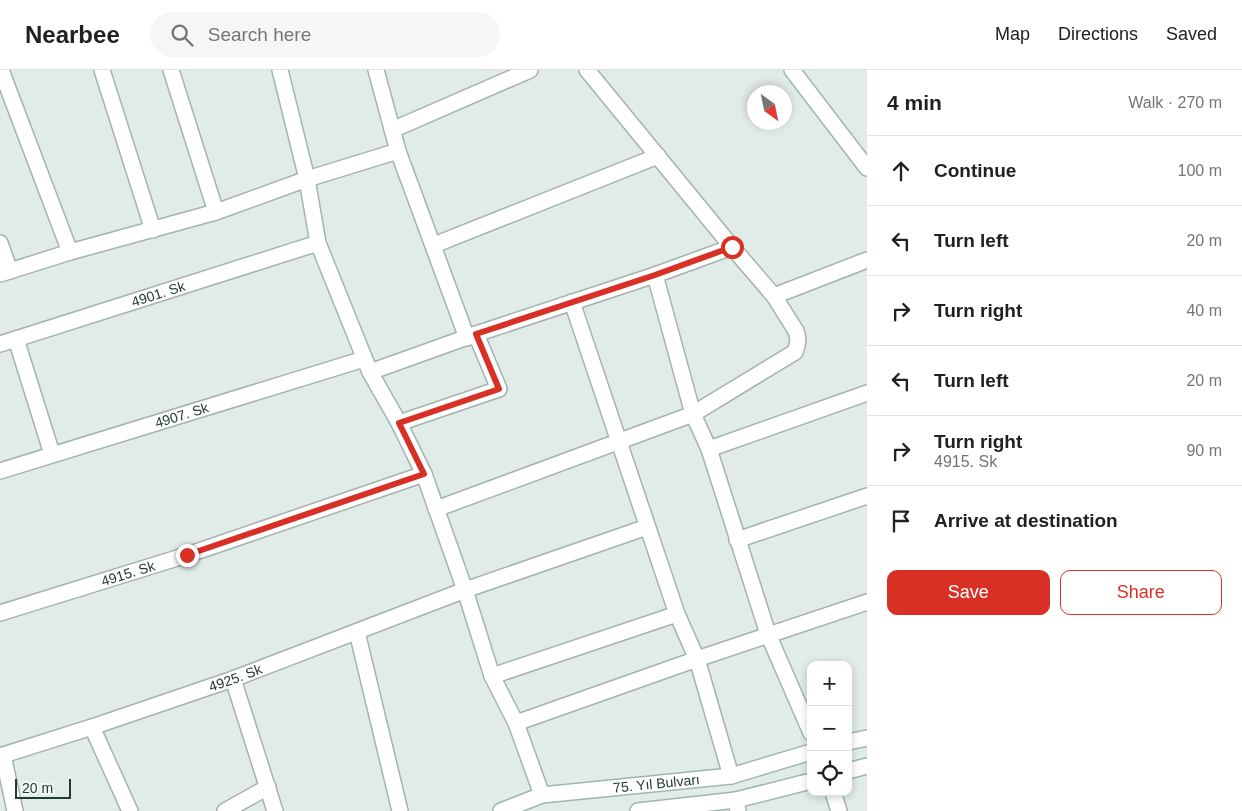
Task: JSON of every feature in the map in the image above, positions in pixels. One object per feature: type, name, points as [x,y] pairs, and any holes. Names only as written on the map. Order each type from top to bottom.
[{"type":"street","points":[[1,70],[70,252]]},
{"type":"street","points":[[102,70],[153,230]]},
{"type":"street","points":[[170,70],[216,212]]},
{"type":"street","points":[[280,70],[306,179],[318,243],[367,366],[399,423],[424,474],[465,590],[492,676],[516,723],[542,795]]},
{"type":"street","points":[[376,70],[398,151],[434,245],[472,336],[499,389],[399,423]]},
{"type":"street","points":[[392,130],[530,70]]},
{"type":"street","points":[[436,508],[694,414],[795,352],[798,345],[796,331],[774,296],[587,70]]},
{"type":"street","points":[[792,70],[867,168]]},
{"type":"street","points":[[0,243],[5,273],[70,252],[216,212],[306,179],[398,151]]},
{"type":"street","points":[[434,245],[658,156]]},
{"type":"street","name":"4901. Sk","points":[[0,344],[318,243]]},
{"type":"street","name":"4907. Sk","points":[[0,470],[147,426],[472,336],[655,275],[732,247]]},
{"type":"street","points":[[774,296],[867,260]]},
{"type":"street","points":[[655,275],[694,414],[709,449],[768,634],[807,724]]},
{"type":"street","points":[[572,302],[677,614],[696,659],[731,776]]},
{"type":"street","points":[[16,339],[52,454]]},
{"type":"street","points":[[709,449],[867,394]]},
{"type":"street","name":"4915. Sk","points":[[0,613],[187,555],[424,474]]},
{"type":"street","points":[[737,540],[867,496]]},
{"type":"street","name":"4925. Sk","points":[[1,755],[92,727],[233,679],[465,590],[647,527]]},
{"type":"street","points":[[516,723],[768,634],[867,602]]},
{"type":"street","points":[[492,676],[677,614]]},
{"type":"street","points":[[357,632],[400,811]]},
{"type":"street","points":[[233,679],[276,811]]},
{"type":"street","points":[[92,727],[130,811]]},
{"type":"street","points":[[852,741],[867,738]]},
{"type":"street","name":"75. Yıl Bulvarı","points":[[501,811],[542,795],[731,776],[807,753]]},
{"type":"street","points":[[1,755],[15,811]]},
{"type":"street","points":[[852,770],[867,766]]},
{"type":"street","name":"75. Yıl Bulvarı","points":[[638,811],[737,806],[807,782]]},
{"type":"street","points":[[225,811],[268,787]]},
{"type":"street","points":[[834,796],[839,811]]},
{"type":"route","points":[[187,555],[424,474],[399,423],[499,389],[476,334],[655,275],[732,247]]}]
